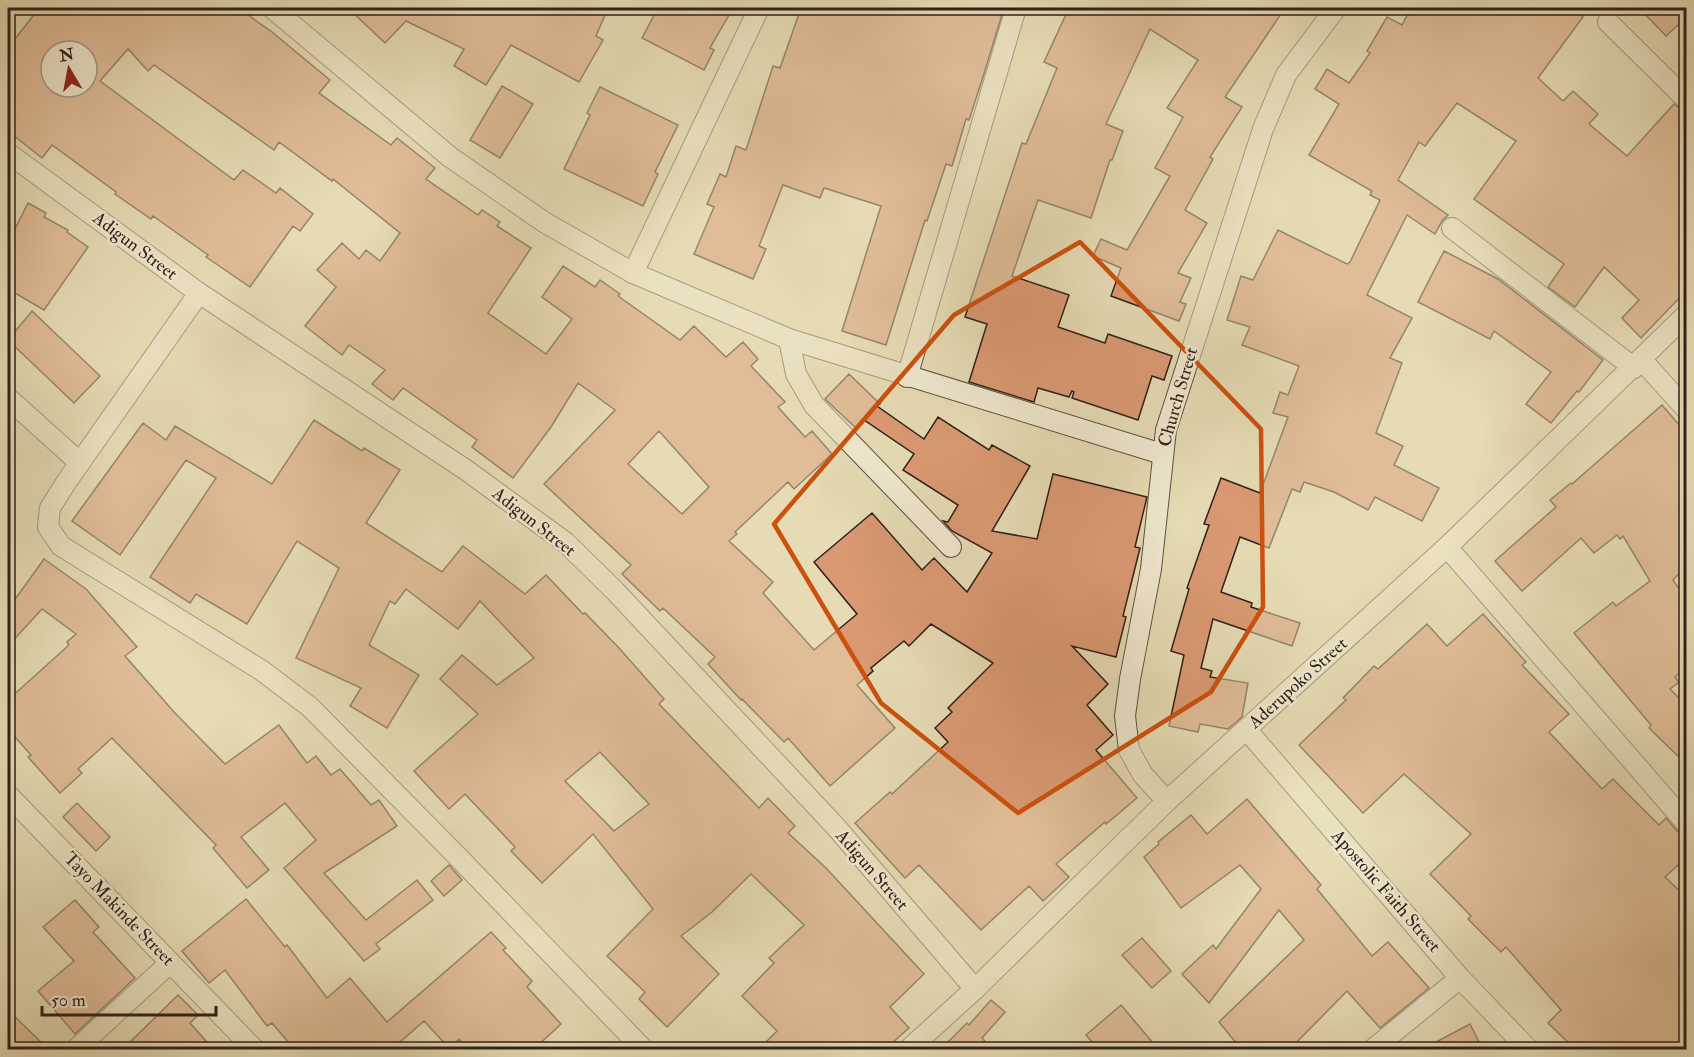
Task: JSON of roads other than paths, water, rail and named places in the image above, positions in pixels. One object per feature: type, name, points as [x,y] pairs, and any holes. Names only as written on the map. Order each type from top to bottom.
[{"type":"street","points":[[272,8],[450,157],[544,222],[633,273],[789,339],[1162,454]]},
{"type":"street","points":[[633,273],[759,8]]},
{"type":"street","points":[[907,377],[1016,8]]},
{"type":"street","name":"Church Street","points":[[1167,801],[1143,775],[1129,750],[1125,716],[1151,569],[1166,430],[1263,129],[1286,75],[1336,8]]},
{"type":"street","points":[[1608,22],[1686,99]]},
{"type":"street","name":"Adigun Street","points":[[8,153],[199,293],[466,470],[565,542],[615,591],[836,827],[975,989]]},
{"type":"street","points":[[1452,228],[1637,363],[1686,409]]},
{"type":"street","points":[[199,293],[50,508],[48,527],[61,546],[261,670],[310,707],[447,844],[644,1050]]},
{"type":"street","name":"Aderupoko Street","points":[[909,1050],[975,989],[1167,801],[1447,547],[1686,315]]},
{"type":"street","points":[[789,339],[796,374],[814,405],[951,547]]},
{"type":"street","points":[[8,398],[80,463]]},
{"type":"street","points":[[1447,547],[1686,823]]},
{"type":"street","name":"Apostolic Faith Street","points":[[1246,729],[1460,978],[1529,1050]]},
{"type":"street","name":"Tayo Makinde Street","points":[[8,795],[255,1050]]},
{"type":"street","points":[[75,1050],[170,963]]},
{"type":"street","points":[[1372,1050],[1460,978]]}]
